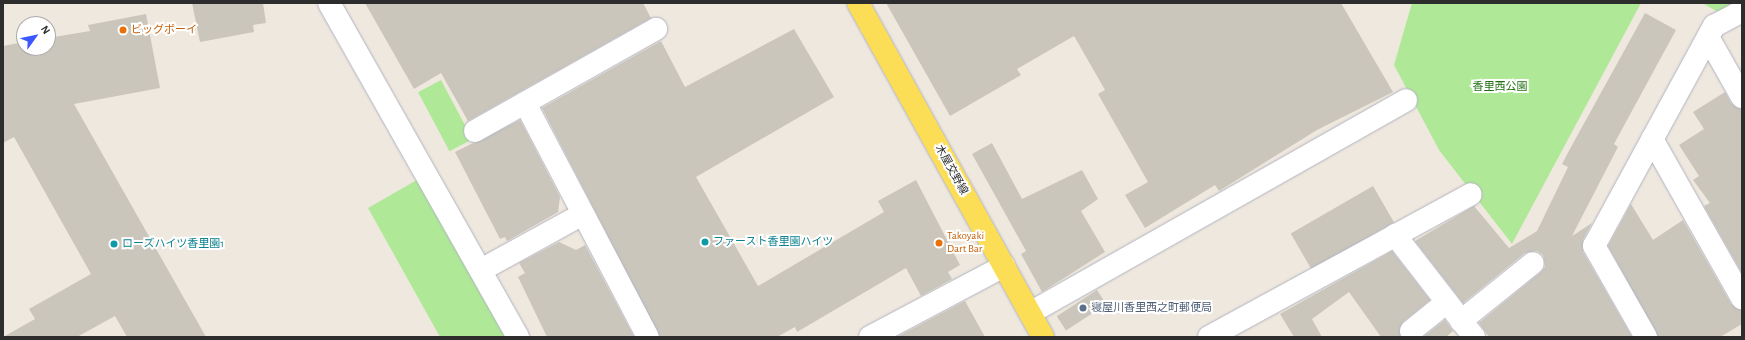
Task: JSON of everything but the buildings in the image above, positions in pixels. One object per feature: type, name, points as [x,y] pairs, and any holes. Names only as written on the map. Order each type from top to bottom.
[{"type":"main road","name":"木屋交野線","points":[[858,3],[1043,337]]},
{"type":"street","points":[[329,3],[518,337]]},
{"type":"street","points":[[1646,337],[1594,246],[1714,26],[1742,11]]},
{"type":"street","points":[[475,131],[656,29]]},
{"type":"street","points":[[1708,37],[1742,97]]},
{"type":"street","points":[[1030,313],[1406,100]]},
{"type":"street","points":[[524,103],[648,337]]},
{"type":"street","points":[[1652,139],[1742,298]]},
{"type":"street","points":[[1209,337],[1471,194]]},
{"type":"street","points":[[481,270],[583,214]]},
{"type":"street","points":[[1395,235],[1467,329],[1533,263]]},
{"type":"street","points":[[870,337],[1004,266]]},
{"type":"street","points":[[1411,331],[1447,302]]},
{"type":"green space","name":"香里西公園","points":[[1412,3],[1641,3],[1512,244],[1439,150],[1394,65]]},
{"type":"green space","points":[[1702,3],[1736,3],[1720,13]]},
{"type":"green space","points":[[441,80],[472,139],[449,151],[418,92]]},
{"type":"green space","points":[[429,173],[519,337],[440,337],[368,208]]},
{"type":"place","name":"ビッグボーイ","points":[[123,30]]},
{"type":"place","name":"ファースト香里園ハイツ","points":[[705,242]]},
{"type":"place","name":"Takoyaki Dart Bar","points":[[939,243]]},
{"type":"place","name":"ローズハイツ香里園1","points":[[114,244]]},
{"type":"place","name":"寝屋川香里西之町郵便局","points":[[1083,308]]}]
